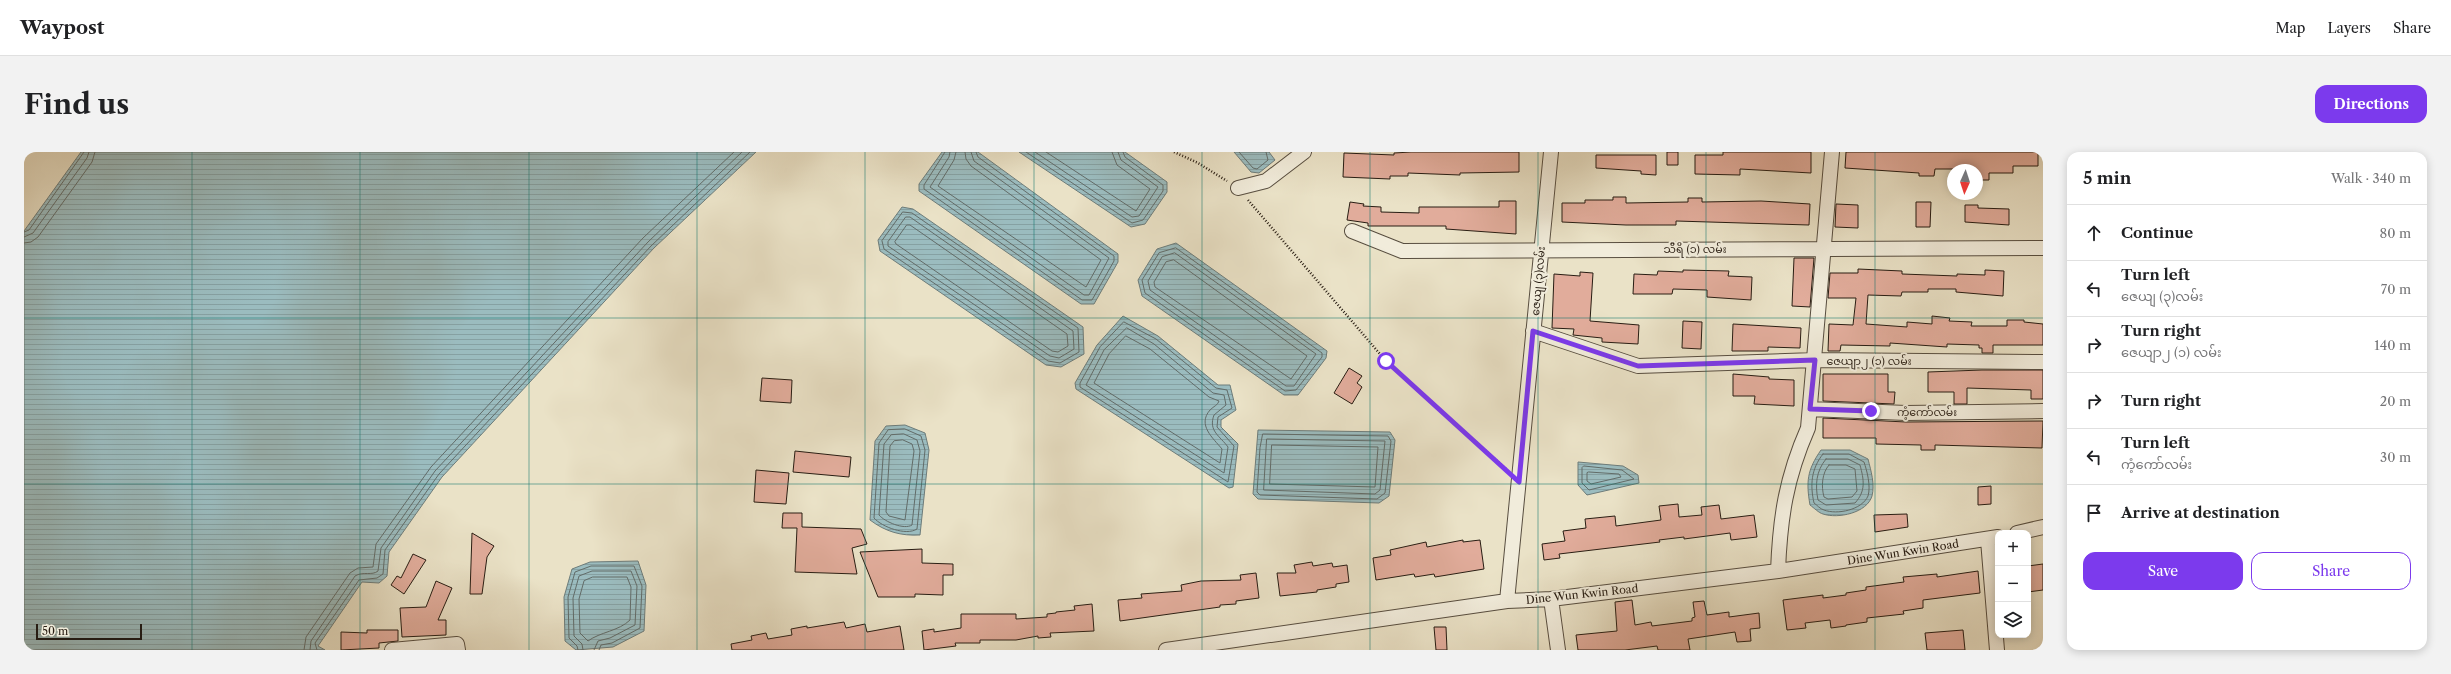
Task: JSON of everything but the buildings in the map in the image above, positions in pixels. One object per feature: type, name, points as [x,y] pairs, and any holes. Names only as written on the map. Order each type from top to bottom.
[{"type":"street","points":[[1238,188],[1266,181],[1304,152]]},
{"type":"street","name":"ဇေယျ (၃)လမ်း","points":[[1507,601],[1551,152]]},
{"type":"street","points":[[1778,571],[1780,525],[1787,485],[1797,454],[1808,428],[1825,249],[1832,152]]},
{"type":"street","name":"သီရိ (၁) လမ်း","points":[[1352,231],[1402,251],[2043,248]]},
{"type":"street","name":"ဇေယျာ၂ (၁) လမ်း","points":[[1533,331],[1638,366],[1815,360],[2043,362]]},
{"type":"street","name":"ကံ့ကော်လမ်း","points":[[1810,409],[1906,413],[2043,411]]},
{"type":"street","points":[[2030,530],[2043,527]]},
{"type":"street","points":[[1993,539],[1997,650]]},
{"type":"street","name":"Dine Wun Kwin Road","points":[[1166,650],[1507,601],[1551,599],[1778,571],[1993,539]]},
{"type":"street","points":[[1551,599],[1558,650]]},
{"type":"street","points":[[392,650],[457,644],[458,650]]},
{"type":"path","points":[[1174,152],[1198,163],[1238,188],[1386,361],[1519,482]]},
{"type":"water","points":[[81,152],[756,152],[654,248],[442,477],[389,552],[387,576],[379,583],[362,582],[318,646],[325,650],[24,650],[24,231]]},
{"type":"water","points":[[942,152],[978,152],[1118,254],[1118,262],[1094,304],[1081,304],[919,191],[919,184]]},
{"type":"water","points":[[1019,152],[1125,152],[1167,182],[1167,192],[1145,224],[1131,227]]},
{"type":"water","points":[[1234,152],[1269,152],[1275,160],[1259,173],[1251,172]]},
{"type":"water","points":[[902,207],[913,209],[1083,327],[1084,354],[1061,367],[1046,365],[880,251],[878,240]]},
{"type":"water","points":[[1176,243],[1327,351],[1326,358],[1298,395],[1284,395],[1142,296],[1138,280],[1157,249]]},
{"type":"water","points":[[1123,316],[1158,336],[1218,385],[1230,385],[1236,410],[1221,420],[1221,427],[1238,444],[1233,487],[1229,488],[1076,389],[1075,383],[1097,345]]},
{"type":"water","points":[[905,425],[925,433],[929,450],[920,535],[900,534],[882,528],[870,520],[875,441],[886,426]]},
{"type":"water","points":[[1258,430],[1390,432],[1395,440],[1389,496],[1379,503],[1258,499],[1253,494]]},
{"type":"water","points":[[1821,450],[1850,450],[1868,459],[1873,491],[1869,502],[1864,507],[1851,513],[1836,516],[1818,512],[1810,505],[1808,483],[1810,470]]},
{"type":"water","points":[[1578,462],[1623,466],[1638,475],[1639,483],[1587,495],[1578,485]]},
{"type":"water","points":[[638,561],[646,585],[644,631],[613,647],[576,650],[565,641],[564,597],[572,569],[590,562]]},
{"type":"route","points":[[1386,361],[1519,482],[1533,331],[1638,366],[1815,360],[1810,409],[1871,411]]}]
